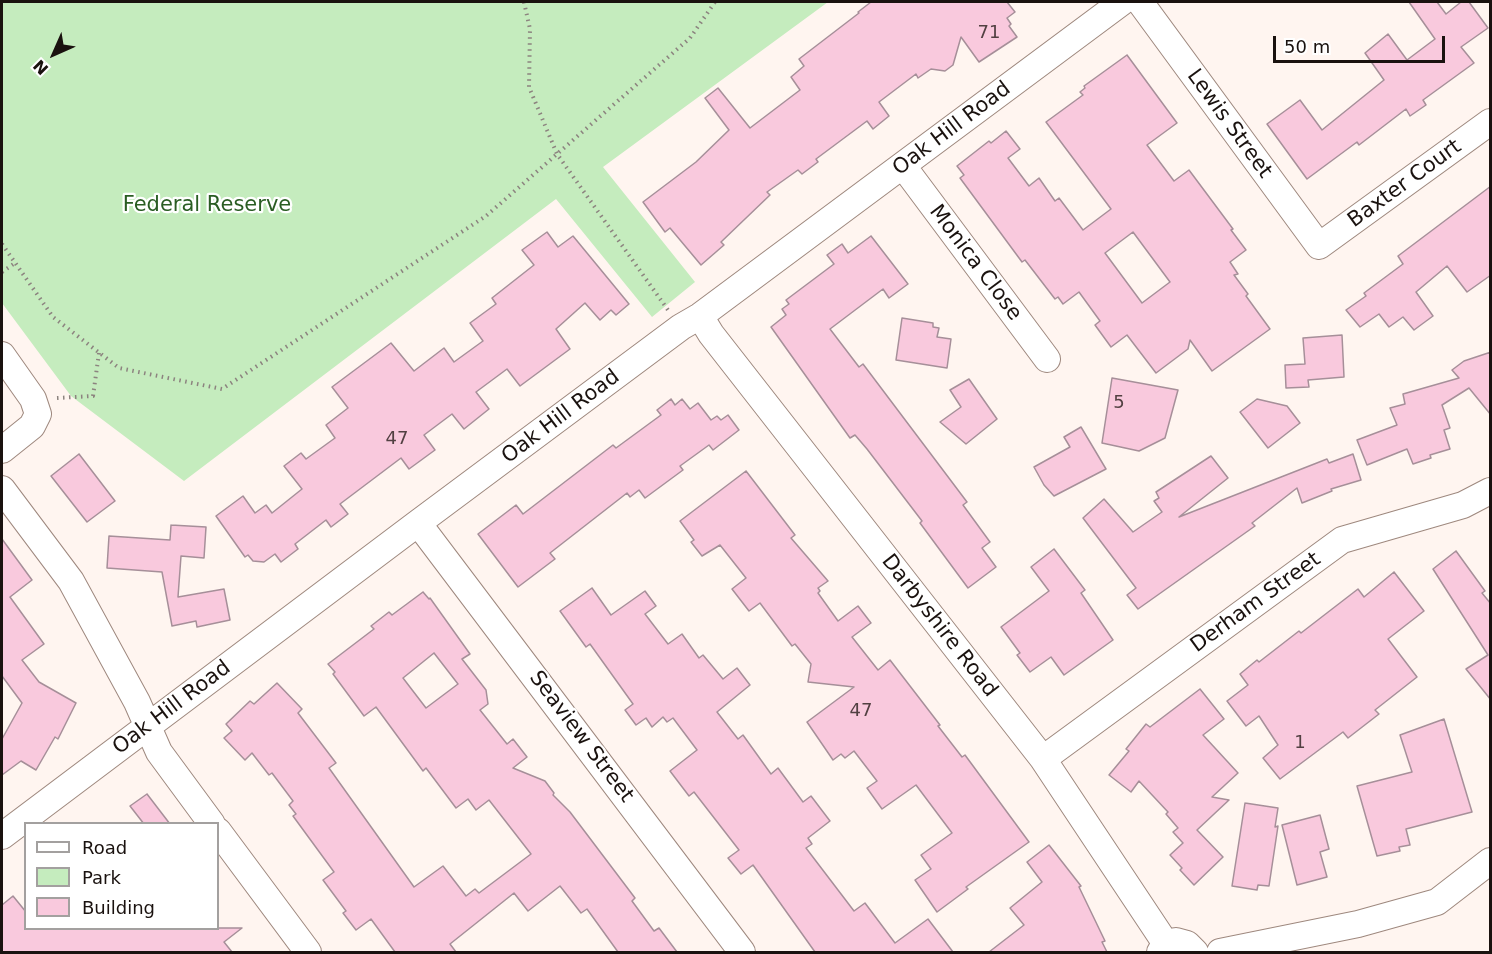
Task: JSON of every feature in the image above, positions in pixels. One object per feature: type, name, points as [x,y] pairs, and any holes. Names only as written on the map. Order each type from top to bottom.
[{"type":"street","name":"Oak Hill Road","points":[[2,836],[418,522],[903,166],[1122,2]]},
{"type":"street","name":"Lewis Street","points":[[1140,2],[1319,246]]},
{"type":"street","name":"Baxter Court","points":[[1319,246],[1491,122]]},
{"type":"street","name":"Monica Close","points":[[903,166],[1047,359]]},
{"type":"street","name":"Darbyshire Road","points":[[690,322],[711,334],[1043,759],[1163,948]]},
{"type":"street","points":[[2,355],[33,399],[38,414],[32,426],[2,450]]},
{"type":"street","points":[[2,489],[71,581],[136,702],[159,753],[211,822]]},
{"type":"street","name":"Derham Street","points":[[1043,759],[1342,540],[1463,505],[1490,493]]},
{"type":"street","name":"Seaview Street","points":[[418,522],[742,952]]},
{"type":"street","points":[[219,832],[308,952]]},
{"type":"street","points":[[1220,952],[1358,924],[1437,902],[1491,861]]},
{"type":"street","points":[[1163,948],[1176,941],[1182,941],[1192,947],[1195,952]]},
{"type":"path","points":[[524,2],[530,29],[529,87],[557,154],[690,322]]},
{"type":"path","points":[[2,244],[53,317],[119,368],[222,388],[486,216],[690,38],[715,2]]},
{"type":"path","points":[[2,272],[15,263]]},
{"type":"path","points":[[33,399],[93,396],[99,353]]},
{"type":"green space","name":"Federal Reserve","points":[[2,2],[828,2],[603,167],[695,282],[652,317],[556,199],[184,481],[71,396],[2,303]]},
{"type":"building","points":[[871,2],[1007,2],[1015,12],[1007,18],[1011,24],[1009,26],[1017,37],[979,62],[961,37],[953,65],[945,71],[931,69],[918,78],[916,74],[879,102],[889,116],[873,129],[867,121],[816,159],[818,162],[802,174],[798,170],[767,192],[770,195],[721,242],[724,245],[701,265],[670,228],[665,232],[643,202],[696,162],[729,130],[705,98],[718,88],[750,128],[800,90],[791,77],[804,66],[799,59]]},
{"type":"building","points":[[1409,2],[1437,2],[1446,14],[1461,2],[1469,2],[1488,28],[1461,47],[1474,63],[1423,100],[1426,105],[1410,116],[1406,109],[1359,145],[1357,142],[1307,179],[1267,124],[1300,100],[1322,130],[1384,80],[1365,53],[1388,34],[1407,60],[1435,39]]},
{"type":"building","points":[[1127,55],[1177,123],[1147,145],[1174,181],[1189,170],[1246,250],[1230,262],[1238,274],[1234,275],[1248,294],[1246,296],[1270,329],[1212,371],[1190,340],[1188,349],[1156,373],[1127,335],[1111,347],[1095,325],[1100,321],[1079,292],[1063,304],[1058,297],[1055,299],[1025,260],[1022,262],[960,178],[964,175],[957,166],[1006,131],[1020,149],[1008,158],[1029,186],[1039,178],[1055,201],[1059,198],[1083,230],[1111,209],[1046,122],[1083,95],[1080,92],[1085,88],[1084,86]],"holes":[[[1133,232],[1170,282],[1142,303],[1105,253]]]},
{"type":"building","points":[[1491,186],[1491,275],[1467,292],[1447,266],[1416,292],[1433,316],[1414,330],[1403,317],[1389,327],[1379,314],[1360,327],[1346,310],[1366,296],[1364,293],[1403,264],[1398,256]]},
{"type":"building","points":[[547,232],[558,247],[573,236],[629,304],[616,315],[611,310],[600,320],[585,303],[556,329],[570,349],[520,386],[507,369],[476,392],[489,409],[464,429],[452,414],[424,435],[435,450],[409,469],[401,458],[340,504],[348,514],[331,527],[326,520],[295,544],[298,549],[281,562],[275,554],[264,562],[253,561],[248,555],[245,557],[216,516],[243,496],[255,513],[266,505],[272,513],[302,489],[284,466],[301,453],[306,459],[335,438],[326,425],[348,408],[332,387],[391,343],[414,371],[444,348],[454,362],[483,341],[470,323],[496,304],[492,298],[534,265],[522,250]]},
{"type":"building","points":[[871,236],[908,284],[889,298],[883,289],[830,329],[859,367],[863,364],[967,502],[963,505],[990,542],[982,548],[996,567],[968,588],[920,523],[922,521],[867,449],[855,435],[850,438],[771,327],[786,315],[782,309],[789,304],[786,300],[834,264],[827,255],[842,244],[848,253]]},
{"type":"building","points":[[902,318],[933,323],[933,327],[939,328],[937,337],[951,339],[947,368],[896,360]]},
{"type":"building","points":[[1342,335],[1344,377],[1308,380],[1309,387],[1286,388],[1285,365],[1305,364],[1303,338]]},
{"type":"building","points":[[1491,352],[1491,415],[1469,388],[1442,405],[1450,428],[1444,430],[1450,449],[1430,455],[1431,458],[1413,464],[1407,449],[1367,465],[1357,440],[1397,425],[1390,408],[1405,404],[1403,394],[1459,378],[1452,370],[1464,361]]},
{"type":"building","points":[[1112,378],[1178,390],[1165,438],[1139,451],[1102,443]]},
{"type":"building","points":[[969,379],[997,419],[966,444],[940,422],[961,407],[950,390]]},
{"type":"building","points":[[671,399],[675,405],[682,399],[690,409],[698,403],[711,420],[717,416],[721,420],[728,415],[739,430],[713,450],[709,445],[680,466],[683,470],[645,498],[639,490],[630,497],[627,493],[550,553],[555,559],[518,587],[478,534],[516,505],[523,514],[613,445],[616,448],[661,415],[657,410]]},
{"type":"building","points":[[1257,399],[1287,406],[1300,423],[1268,448],[1240,412]]},
{"type":"building","points":[[1081,427],[1106,469],[1054,496],[1044,485],[1034,467],[1070,447],[1064,437]]},
{"type":"building","points":[[79,454],[115,501],[87,522],[51,476]]},
{"type":"building","points":[[1353,454],[1361,480],[1331,489],[1332,491],[1302,503],[1297,488],[1252,523],[1255,526],[1138,609],[1127,595],[1136,588],[1083,518],[1104,499],[1133,532],[1162,512],[1154,501],[1159,498],[1156,492],[1211,456],[1228,478],[1179,517],[1327,459],[1329,463]]},
{"type":"building","points":[[746,471],[795,535],[791,538],[828,581],[818,588],[820,591],[818,593],[838,621],[858,606],[871,623],[852,637],[878,670],[890,660],[962,757],[965,755],[1029,842],[966,887],[968,889],[937,912],[915,880],[931,869],[921,855],[952,833],[916,785],[882,809],[867,788],[877,781],[854,751],[845,758],[841,754],[833,760],[807,722],[854,687],[808,682],[811,664],[795,644],[792,646],[760,603],[749,611],[732,589],[746,578],[720,545],[702,556],[691,542],[694,540],[680,521]]},
{"type":"building","points":[[171,525],[206,527],[204,558],[181,556],[178,597],[224,589],[230,620],[197,627],[196,621],[172,626],[162,572],[107,568],[109,536],[170,540]]},
{"type":"building","points":[[2,539],[32,580],[10,597],[44,644],[22,660],[39,682],[76,703],[58,739],[55,737],[36,770],[21,761],[2,775],[2,739],[22,703],[2,676]]},
{"type":"building","points":[[1054,549],[1085,590],[1081,593],[1113,640],[1064,675],[1051,657],[1030,672],[1017,655],[1020,653],[1001,627],[1049,591],[1031,567]]},
{"type":"building","points":[[1456,551],[1485,591],[1482,593],[1491,604],[1491,700],[1466,669],[1488,655],[1433,569]]},
{"type":"building","points":[[1394,572],[1424,611],[1388,639],[1417,677],[1375,710],[1379,714],[1348,738],[1343,732],[1280,779],[1263,758],[1278,745],[1259,716],[1246,726],[1227,701],[1248,685],[1240,674],[1299,631],[1301,633],[1358,589],[1364,597]]},
{"type":"building","points":[[592,588],[611,615],[645,591],[656,606],[645,614],[668,644],[682,634],[699,658],[703,655],[723,679],[737,668],[750,685],[717,712],[738,739],[743,735],[771,774],[778,768],[803,802],[811,796],[830,821],[808,838],[812,844],[806,848],[854,911],[865,903],[895,943],[928,919],[953,952],[815,952],[753,865],[741,874],[728,858],[739,850],[694,792],[689,796],[670,771],[697,750],[673,718],[667,722],[663,717],[652,727],[646,718],[636,725],[625,710],[633,704],[590,644],[586,647],[560,611]]},
{"type":"building","points":[[423,592],[430,598],[470,654],[462,659],[486,690],[488,704],[480,710],[507,744],[513,739],[527,757],[513,768],[545,781],[554,793],[553,795],[570,812],[635,898],[632,901],[654,931],[659,928],[677,952],[618,952],[587,909],[581,913],[560,886],[528,911],[514,893],[450,944],[456,952],[395,952],[371,919],[356,930],[343,913],[346,911],[323,880],[334,872],[293,816],[296,814],[289,805],[293,801],[272,773],[269,775],[252,753],[245,760],[224,738],[232,731],[226,724],[250,701],[254,704],[277,683],[302,709],[298,713],[336,763],[329,768],[414,887],[443,866],[466,896],[475,889],[479,893],[531,854],[489,800],[476,810],[468,799],[456,808],[426,768],[423,771],[376,707],[364,716],[333,674],[335,672],[328,664],[374,629],[371,626],[389,612],[392,615]],"holes":[[[434,653],[458,684],[426,708],[403,678]]]},
{"type":"building","points":[[1200,689],[1224,719],[1203,735],[1238,773],[1212,797],[1229,800],[1197,830],[1223,857],[1194,885],[1170,855],[1183,843],[1173,832],[1178,828],[1166,814],[1168,812],[1139,781],[1131,792],[1109,775],[1129,751],[1126,749],[1146,724],[1150,727]]},
{"type":"building","points":[[1444,719],[1472,812],[1406,829],[1410,845],[1399,847],[1400,851],[1377,856],[1357,786],[1412,772],[1400,735]]},
{"type":"building","points":[[147,794],[168,822],[142,822],[130,806]]},
{"type":"building","points":[[1245,803],[1278,808],[1275,827],[1278,826],[1269,886],[1258,885],[1257,890],[1232,886]]},
{"type":"building","points":[[1320,815],[1329,849],[1320,852],[1327,877],[1297,885],[1282,825]]},
{"type":"building","points":[[1049,845],[1081,886],[1079,887],[1105,941],[1102,942],[1107,952],[989,952],[1024,925],[1010,908],[1042,882],[1027,862]]},
{"type":"building","points":[[13,896],[24,910],[24,930],[242,928],[224,942],[232,952],[2,952],[2,905]]}]
